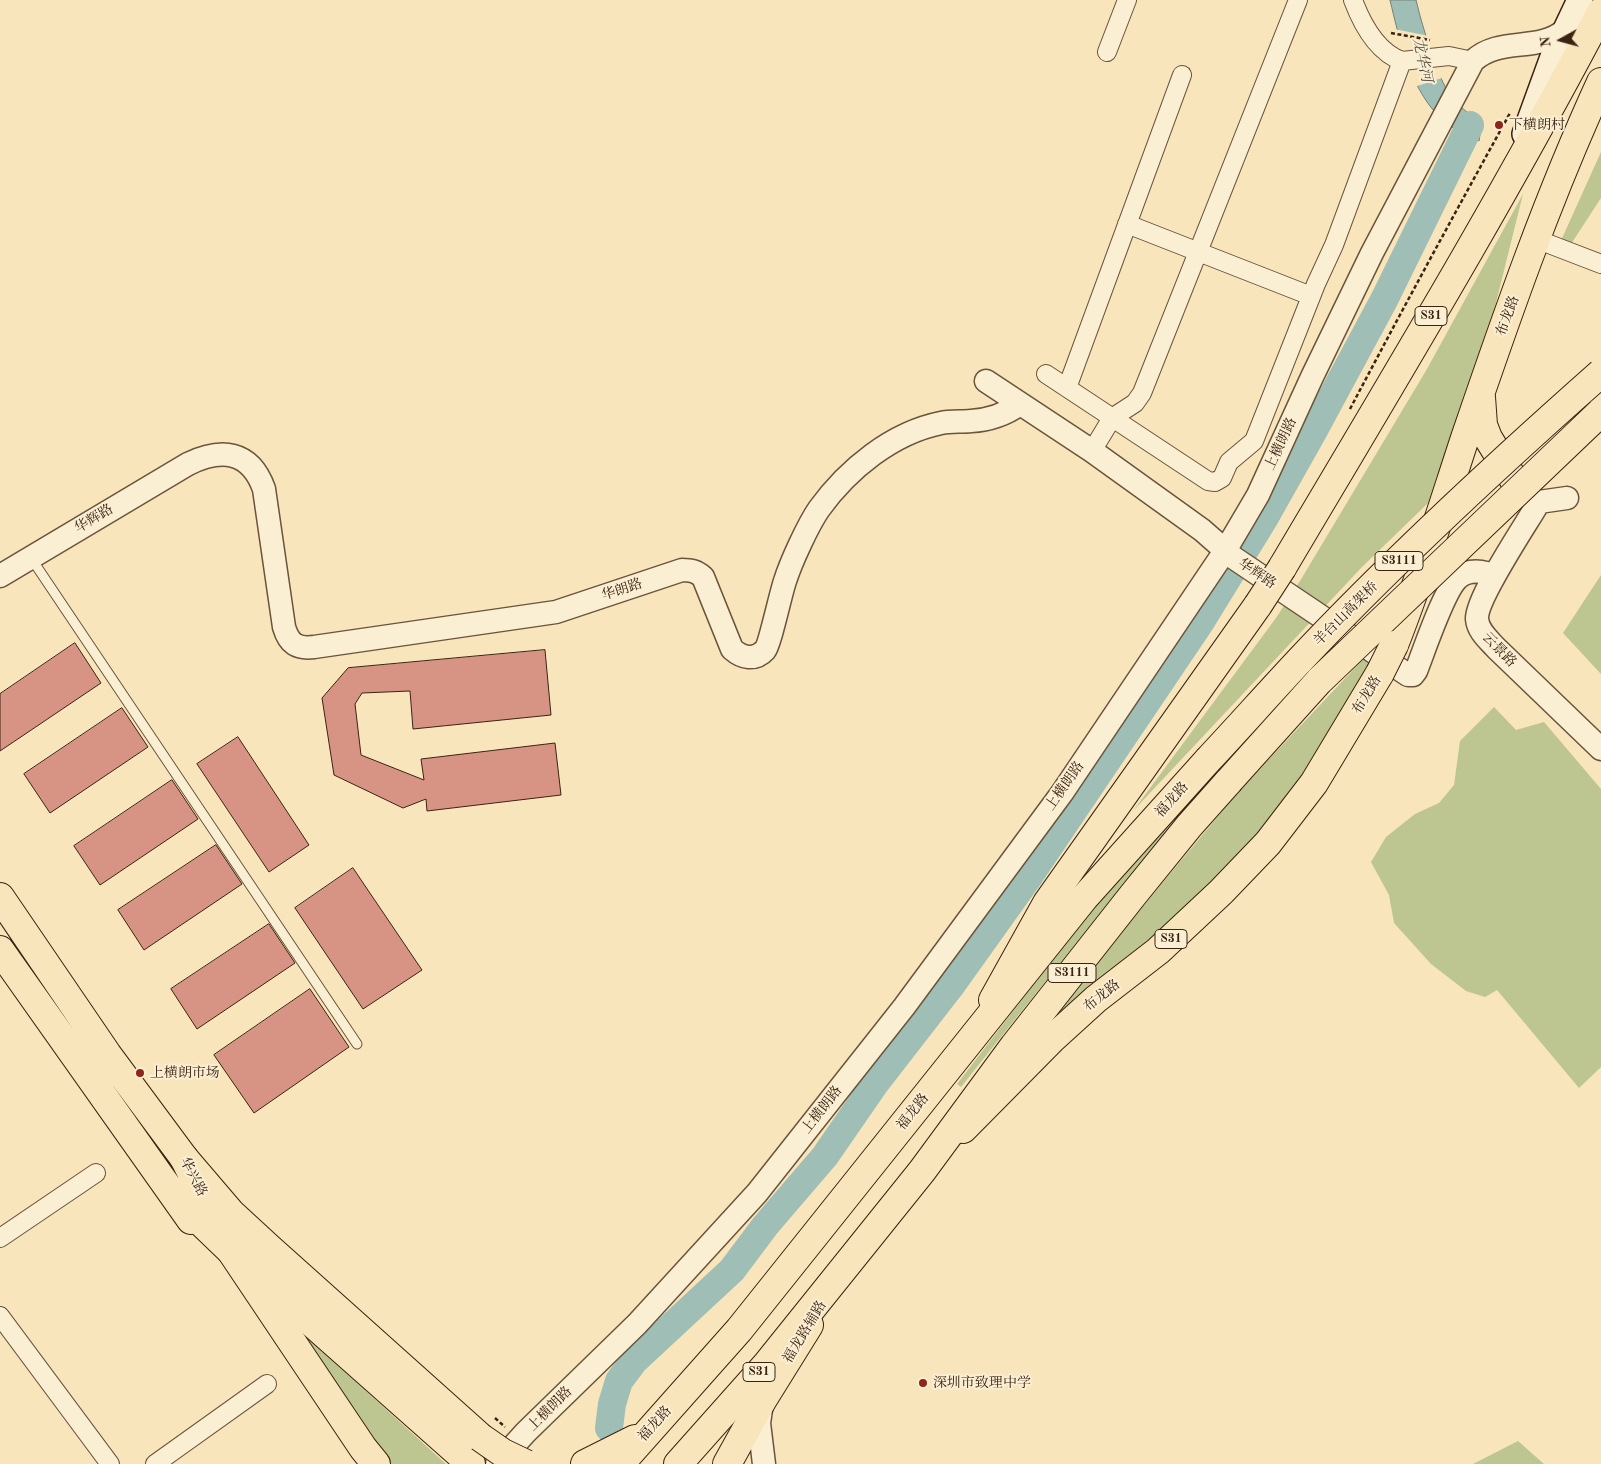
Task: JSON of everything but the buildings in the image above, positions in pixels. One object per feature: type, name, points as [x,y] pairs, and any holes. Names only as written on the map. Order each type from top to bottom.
[{"type":"main road","points":[[1501,197],[1553,56],[1580,0]]},
{"type":"main road","name":"S31","points":[[972,1037],[1047,903],[1258,606],[1282,568],[1501,197],[1601,12]]},
{"type":"main road","name":"布龙路","points":[[922,1171],[1052,1039],[1096,999],[1158,951],[1221,892],[1268,843],[1314,783],[1380,673],[1394,646],[1413,597],[1481,393],[1556,184],[1601,82]]},
{"type":"main road","points":[[1556,184],[1601,113]]},
{"type":"main road","name":"羊台山高架桥","points":[[1208,760],[1300,660],[1414,545],[1518,446],[1601,373]]},
{"type":"main road","points":[[1481,393],[1483,425],[1488,438],[1517,485]]},
{"type":"main road","name":"羊台山高架桥","points":[[922,1171],[1014,1046],[1183,834],[1319,681],[1601,412]]},
{"type":"main road","points":[[1447,495],[1454,488],[1469,483],[1498,481],[1517,485]]},
{"type":"main road","name":"福龙路","points":[[620,1464],[739,1330],[1084,898],[1208,760]]},
{"type":"main road","name":"华兴路","points":[[0,897],[107,1054],[184,1158],[231,1251],[363,1448],[376,1464]]},
{"type":"main road","name":"华兴路","points":[[0,950],[177,1199],[354,1464]]},
{"type":"main road","points":[[184,1158],[231,1213],[269,1248],[471,1453]]},
{"type":"main road","name":"S31","points":[[678,1464],[766,1364],[922,1171]]},
{"type":"main road","points":[[177,1199],[231,1251],[471,1453],[503,1453],[526,1464]]},
{"type":"main road","name":"福龙路辅路","points":[[727,1464],[763,1399],[794,1352],[837,1276]]},
{"type":"main road","points":[[585,1464],[645,1434]]},
{"type":"street","points":[[1107,52],[1127,0]]},
{"type":"street","points":[[1092,451],[1112,418],[1139,398],[1298,0]]},
{"type":"street","points":[[1353,0],[1376,42],[1391,56],[1402,61],[1438,49],[1450,56],[1473,60],[1491,49],[1552,38],[1565,30]]},
{"type":"street","points":[[1521,45],[1534,48],[1541,53],[1545,69],[1545,80]]},
{"type":"street","name":"上横朗路","points":[[497,1464],[526,1432],[644,1317],[758,1192],[904,1007],[1235,558],[1258,495],[1312,377],[1372,253],[1473,60]]},
{"type":"street","points":[[1046,374],[1208,481],[1215,482],[1222,478],[1230,462],[1254,441],[1311,296],[1334,244],[1402,61]]},
{"type":"street","points":[[1067,388],[1182,75]]},
{"type":"street","points":[[1127,224],[1311,296]]},
{"type":"street","points":[[1536,239],[1601,264]]},
{"type":"street","name":"华辉路","points":[[986,381],[1092,451],[1202,530],[1235,558],[1408,675],[1413,675],[1416,671],[1446,598],[1457,579],[1465,574],[1477,571],[1487,573],[1494,578]]},
{"type":"street","name":"华朗路","points":[[188,464],[211,455],[231,456],[251,467],[261,482],[266,499],[284,627],[290,641],[300,648],[556,612],[682,570],[689,570],[696,571],[703,577],[732,649],[739,655],[749,658],[756,657],[766,649],[786,578],[819,510],[840,485],[858,468],[892,441],[916,430],[943,422],[986,420],[1008,412],[1020,404]]},
{"type":"street","name":"华辉路","points":[[0,576],[188,464]]},
{"type":"street","points":[[1517,485],[1526,496],[1540,502],[1568,498]]},
{"type":"street","name":"云景路","points":[[1540,502],[1494,578],[1479,607],[1477,619],[1480,631],[1601,749]]},
{"type":"street","points":[[0,1238],[96,1173]]},
{"type":"street","points":[[0,1316],[110,1464]]},
{"type":"street","points":[[155,1464],[267,1384]]},
{"type":"street","points":[[763,1399],[759,1423],[764,1464]]},
{"type":"lane","points":[[31,558],[357,1044]]},
{"type":"path","points":[[1390,33],[1438,49]]},
{"type":"path","points":[[1346,416],[1412,290],[1513,107]]},
{"type":"green space","points":[[1601,152],[1601,198],[1571,244],[1559,245]]},
{"type":"green space","points":[[1523,194],[1476,383],[1457,475],[1362,567],[1133,811],[1276,618],[1300,581],[1427,369]]},
{"type":"green space","points":[[1601,575],[1601,674],[1563,633]]},
{"type":"green space","points":[[1386,637],[1306,777],[1250,848],[1003,1080],[1068,996],[1240,790]]},
{"type":"green space","points":[[1494,707],[1516,730],[1544,722],[1601,789],[1601,1067],[1579,1088],[1497,990],[1485,997],[1466,991],[1431,964],[1394,923],[1389,895],[1371,862],[1386,837],[1415,814],[1439,803],[1454,785],[1460,741]]},
{"type":"green space","points":[[1212,764],[1219,772],[1100,913],[961,1087],[957,1084],[1118,875]]},
{"type":"green space","points":[[289,1321],[446,1464],[387,1464]]},
{"type":"green space","points":[[1518,1441],[1544,1464],[1473,1464]]},
{"type":"water","name":"龙华河","points":[[1390,0],[1416,0],[1430,49],[1448,92],[1462,108],[1482,122],[1479,141],[1445,122],[1423,97],[1408,66]]},
{"type":"pier","points":[[1394,29],[1429,36],[1442,78],[1414,87]]},
{"type":"waterway","points":[[609,1428],[612,1404],[619,1381],[634,1361],[732,1270],[765,1226],[825,1156],[874,1085],[950,987],[1030,875],[1200,623],[1264,519],[1313,432],[1384,300],[1470,125]]},
{"type":"place","name":"下横朗村","points":[[1499,125]]},
{"type":"place","name":"上横朗市场","points":[[140,1073]]},
{"type":"place","name":"深圳市致理中学","points":[[923,1383]]}]
